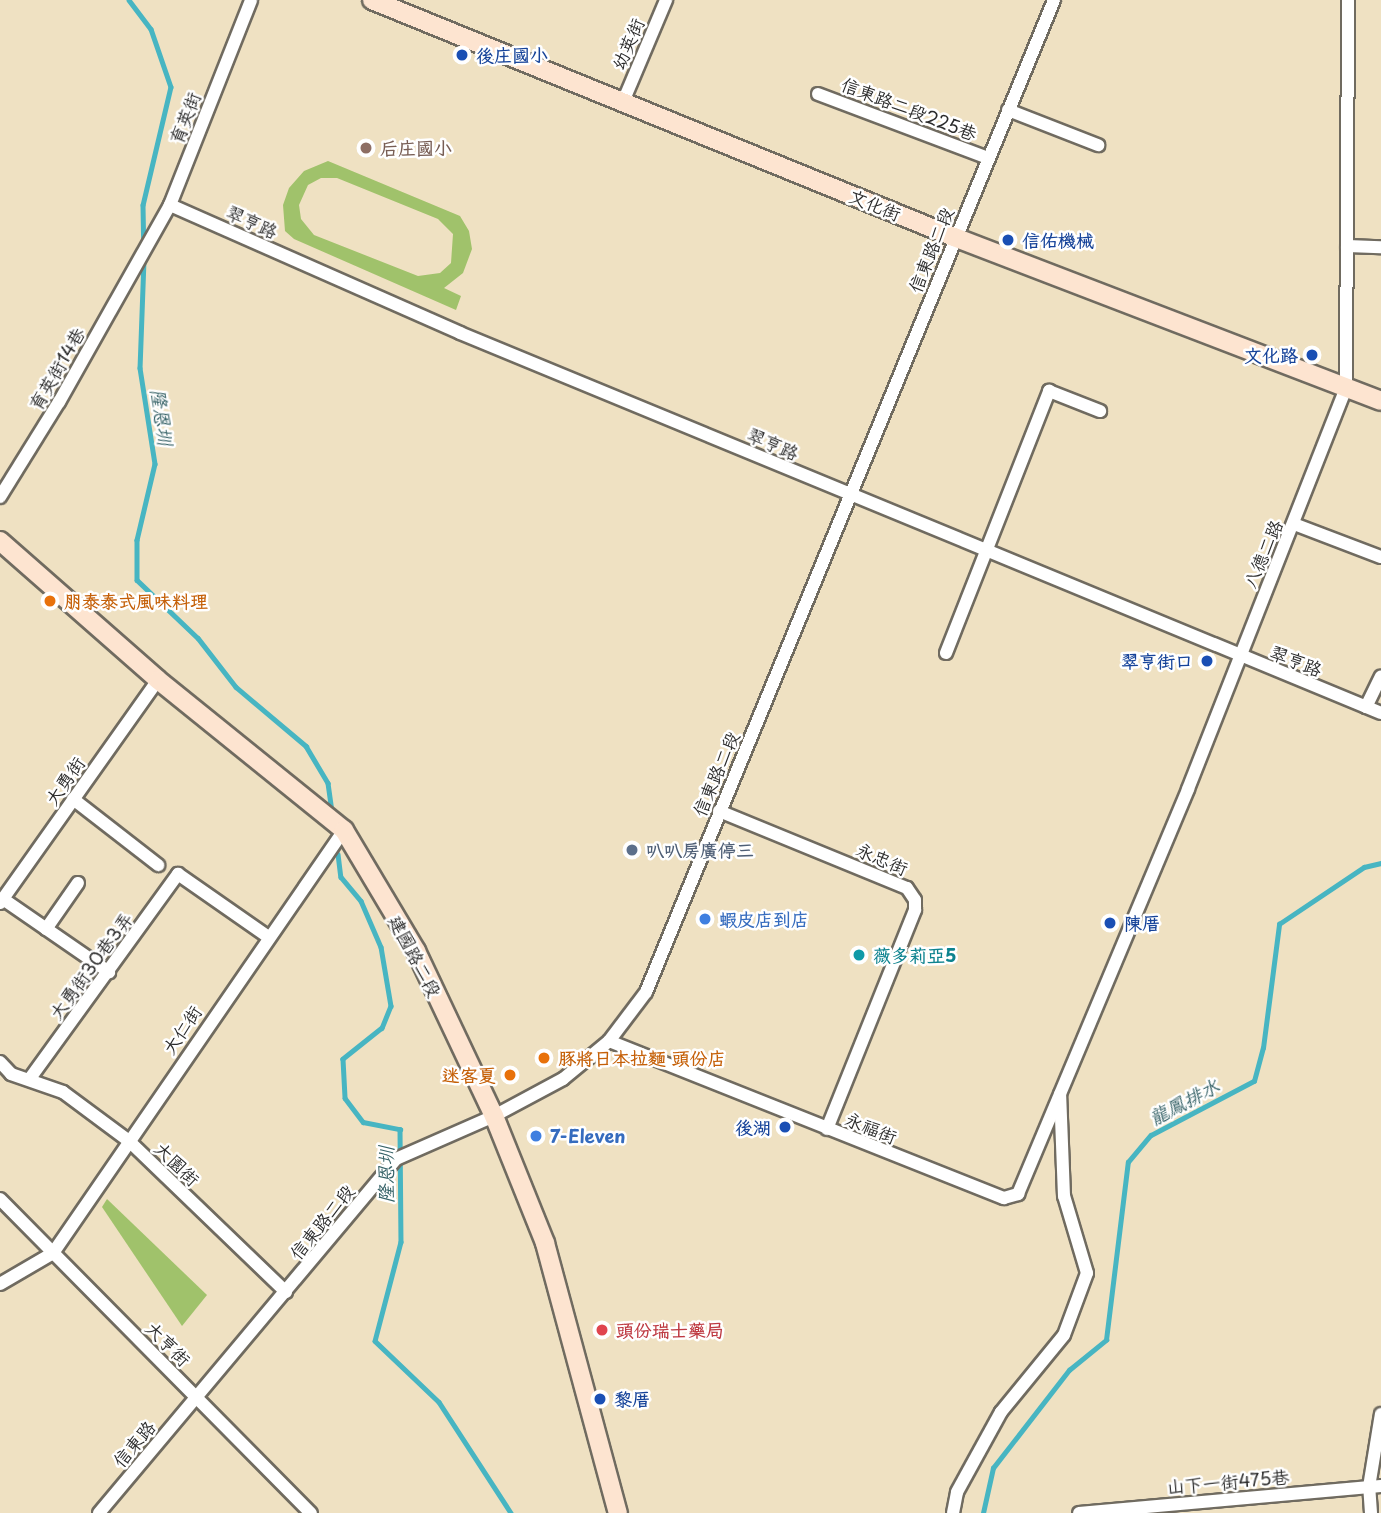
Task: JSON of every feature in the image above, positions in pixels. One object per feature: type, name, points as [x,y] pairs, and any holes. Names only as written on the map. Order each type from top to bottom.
[{"type":"street","name":"育英街","points":[[145,251],[170,205],[251,0]]},
{"type":"street","name":"文化街","points":[[372,0],[954,237],[1381,401]]},
{"type":"street","name":"幼英街","points":[[623,102],[666,0]]},
{"type":"street","name":"信東路二段","points":[[196,1397],[399,1157],[494,1116],[563,1079],[610,1041],[646,992],[852,496],[954,237],[1054,0]]},
{"type":"street","name":"八德二路","points":[[1060,1090],[1127,937],[1294,524],[1346,387],[1348,0]]},
{"type":"street","name":"信東路二段225巷","points":[[818,94],[988,158]]},
{"type":"street","points":[[1008,110],[1098,145]]},
{"type":"street","name":"翠亨路","points":[[170,205],[460,333],[852,496],[987,549],[1238,657],[1381,713]]},
{"type":"street","points":[[1347,246],[1381,247]]},
{"type":"street","name":"育英街14巷","points":[[0,497],[145,251]]},
{"type":"street","points":[[946,653],[1049,391],[1100,411]]},
{"type":"street","points":[[1294,524],[1381,557]]},
{"type":"street","name":"建國路二段","points":[[0,541],[158,680],[344,830],[416,951],[494,1116],[545,1243],[618,1513]]},
{"type":"street","points":[[1366,707],[1381,676]]},
{"type":"street","name":"大勇街","points":[[1,901],[158,680]]},
{"type":"street","points":[[73,799],[158,865]]},
{"type":"street","name":"永忠街","points":[[719,811],[907,888],[915,900],[915,910],[827,1129]]},
{"type":"street","name":"大仁街","points":[[53,1253],[267,936],[344,830]]},
{"type":"street","name":"大勇街30巷3弄","points":[[31,1077],[178,874],[267,936]]},
{"type":"street","points":[[46,929],[78,883]]},
{"type":"street","points":[[1,901],[109,972]]},
{"type":"street","name":"永福街","points":[[610,1041],[1004,1198],[1018,1194],[1060,1090]]},
{"type":"street","name":"大園街","points":[[0,1062],[11,1074],[31,1077],[62,1092],[129,1141],[286,1292]]},
{"type":"street","points":[[953,1513],[957,1492],[1001,1412],[1064,1335],[1087,1273],[1064,1196],[1060,1090]]},
{"type":"street","name":"大亨街","points":[[0,1199],[311,1513]]},
{"type":"street","points":[[0,1283],[53,1253]]},
{"type":"street","name":"信東路","points":[[99,1513],[196,1397]]},
{"type":"street","points":[[1371,1513],[1381,1414]]},
{"type":"street","name":"山下一街475巷","points":[[1079,1513],[1375,1486]]},
{"type":"green space","points":[[328,161],[460,216],[469,231],[472,249],[463,273],[444,288],[461,296],[456,310],[294,239],[285,231],[283,205],[289,188],[304,171]],"holes":[[[321,178],[337,178],[438,219],[453,234],[451,263],[440,273],[418,276],[314,235],[301,219],[299,205],[308,185]]]},
{"type":"green space","points":[[107,1199],[207,1295],[182,1326],[102,1207]]},
{"type":"waterway","name":"隆恩圳","points":[[129,0],[151,29],[171,87],[143,205],[144,244]]},
{"type":"waterway","name":"隆恩圳","points":[[144,260],[140,368],[155,464],[137,540],[137,580],[198,638],[236,687],[306,746],[328,783],[332,813]]},
{"type":"waterway","name":"隆恩圳","points":[[338,854],[341,877],[361,901],[381,947],[391,1006],[382,1028],[343,1059],[345,1098],[363,1122],[400,1129],[401,1242],[375,1341],[439,1402],[511,1513]]},
{"type":"waterway","name":"龍鳳排水","points":[[983,1513],[993,1468],[1069,1370],[1106,1340],[1128,1162],[1151,1135],[1254,1081],[1263,1048],[1279,924],[1364,867],[1381,863]]},
{"type":"place","name":"後庄國小","points":[[462,55]]},
{"type":"place","name":"后庄國小","points":[[366,148]]},
{"type":"place","name":"信佑機械","points":[[1008,240]]},
{"type":"place","name":"文化路","points":[[1312,355]]},
{"type":"place","name":"朋泰泰式風味料理","points":[[50,601]]},
{"type":"place","name":"翠亨街口","points":[[1207,661]]},
{"type":"place","name":"叭叭房廣停三","points":[[632,850]]},
{"type":"place","name":"蝦皮店到店","points":[[705,919]]},
{"type":"place","name":"陳厝","points":[[1110,923]]},
{"type":"place","name":"薇多莉亞5","points":[[859,955]]},
{"type":"place","name":"豚將日本拉麵 頭份店","points":[[544,1058]]},
{"type":"place","name":"迷客夏","points":[[510,1075]]},
{"type":"place","name":"後湖","points":[[785,1127]]},
{"type":"place","name":"7-Eleven","points":[[536,1136]]},
{"type":"place","name":"頭份瑞士藥局","points":[[602,1330]]},
{"type":"place","name":"黎厝","points":[[600,1399]]}]
